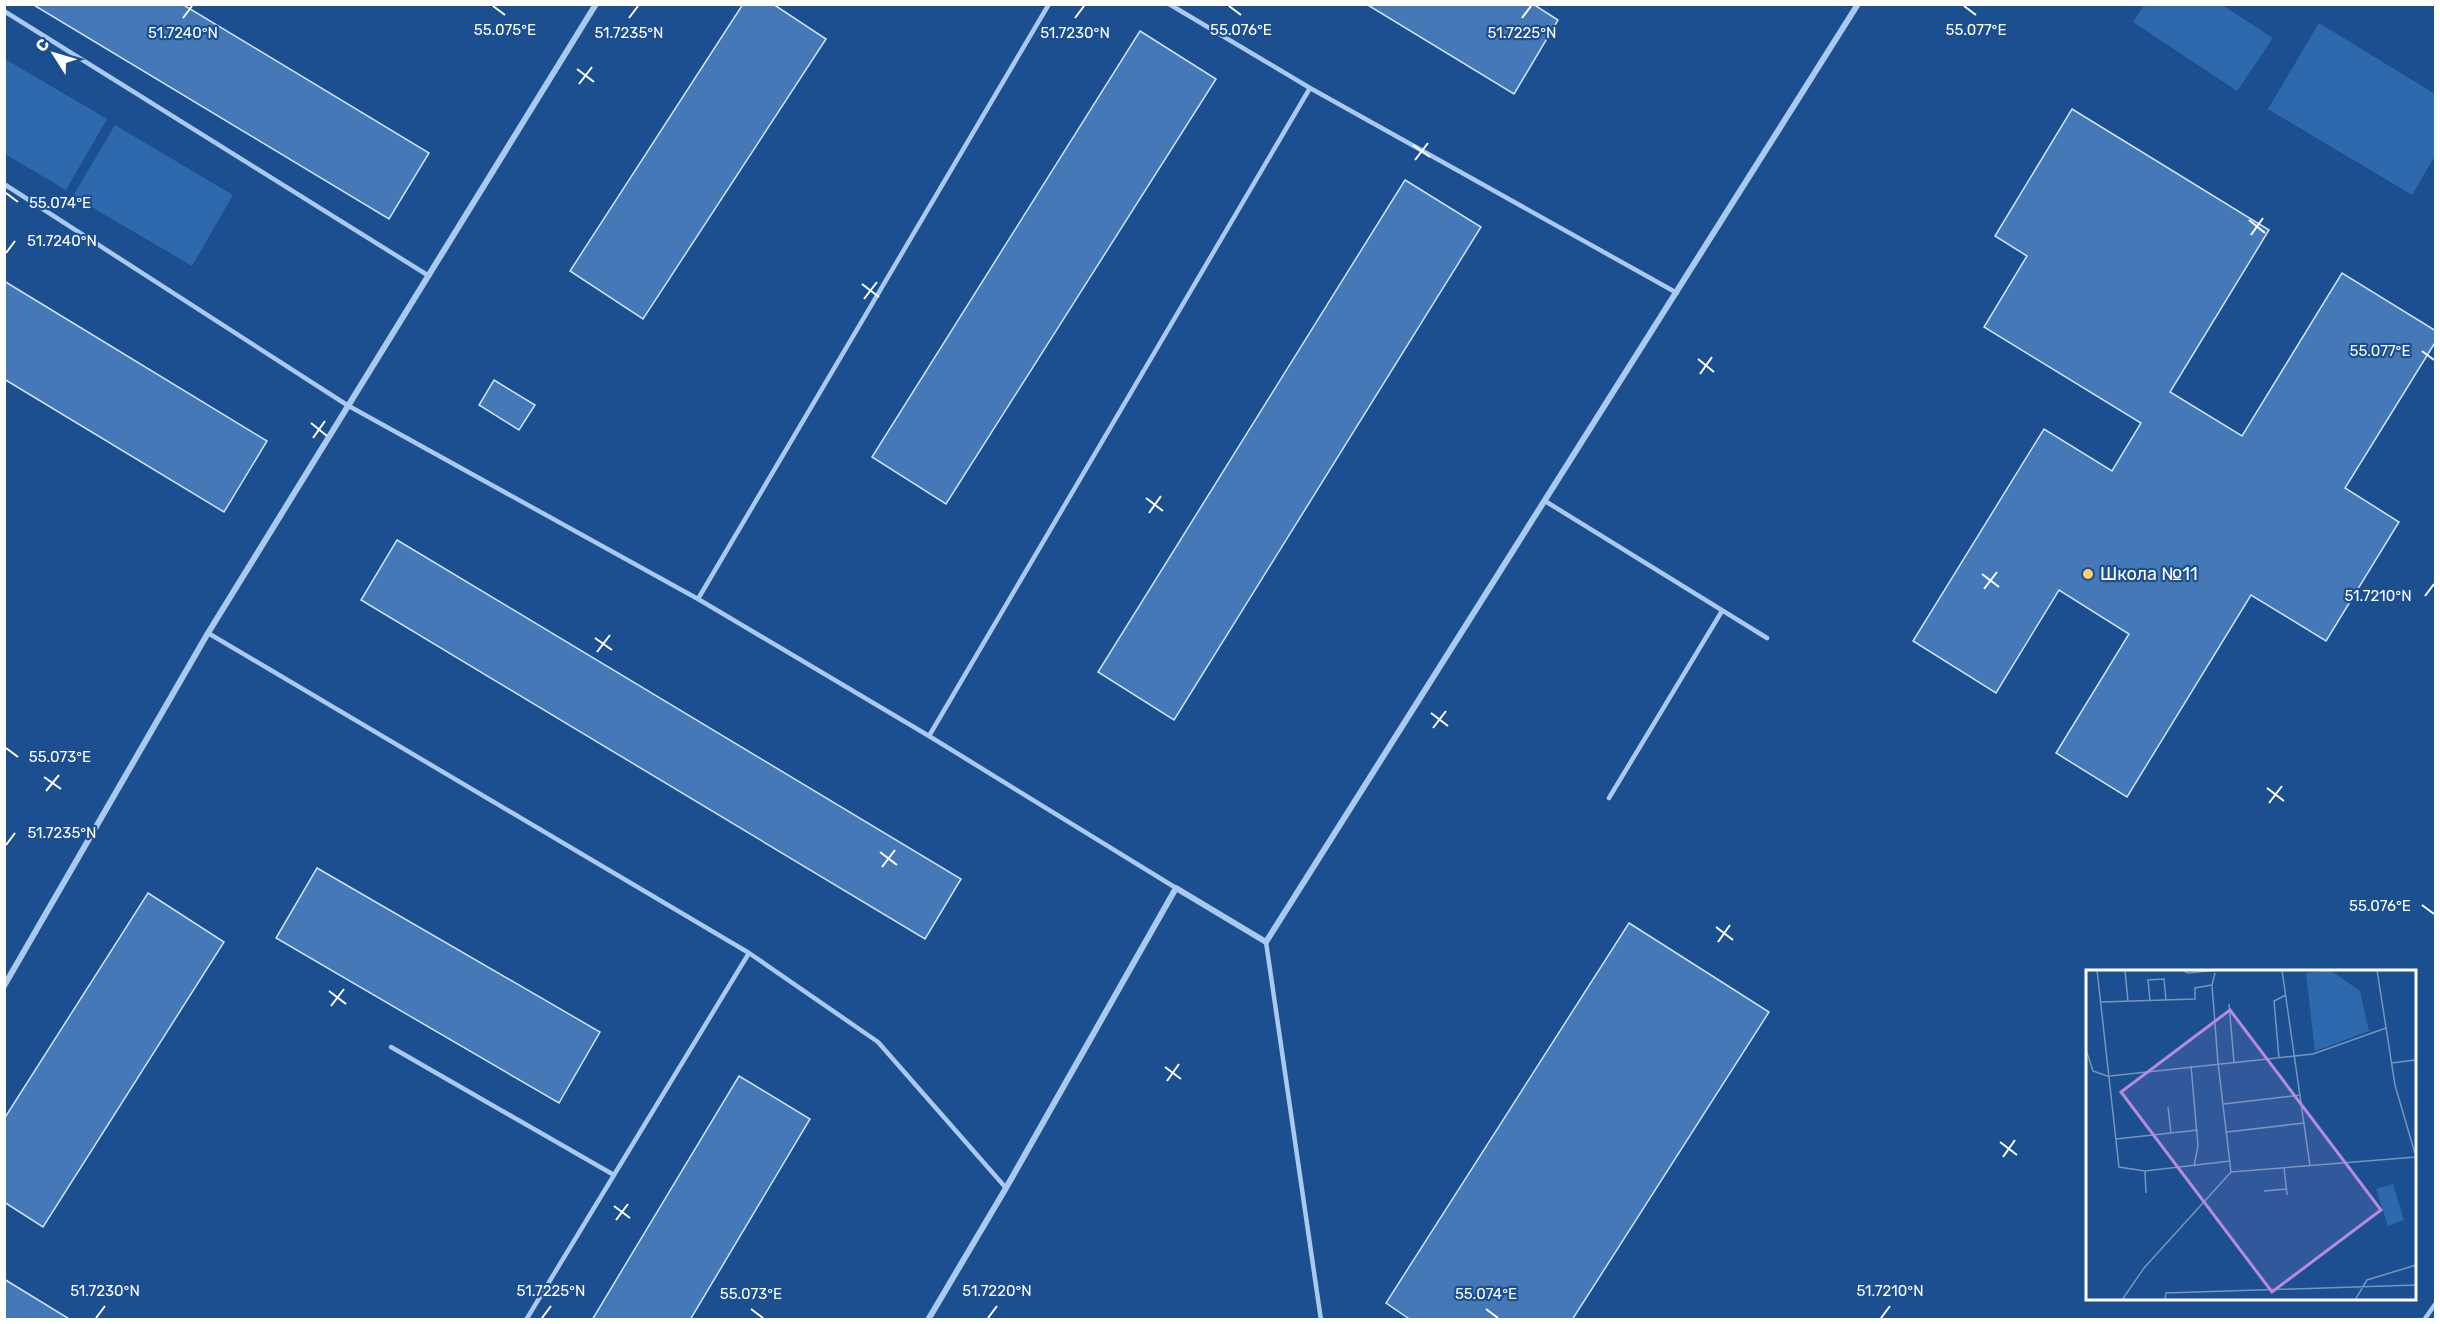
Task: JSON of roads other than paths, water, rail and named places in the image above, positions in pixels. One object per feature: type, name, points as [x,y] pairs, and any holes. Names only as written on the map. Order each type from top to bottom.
[{"type":"street","points":[[4,986],[208,633],[596,4]]},
{"type":"street","points":[[928,1320],[1006,1188],[1176,888],[1266,942],[1858,4]]},
{"type":"lane","points":[[698,599],[1049,4]]},
{"type":"lane","points":[[1169,4],[1310,88],[1677,293]]},
{"type":"lane","points":[[4,10],[429,276]]},
{"type":"lane","points":[[929,736],[1310,88]]},
{"type":"lane","points":[[4,184],[347,405],[698,599],[929,736],[1176,888]]},
{"type":"lane","points":[[1545,501],[1767,638]]},
{"type":"lane","points":[[1609,798],[1722,611]]},
{"type":"lane","points":[[208,633],[749,953],[878,1042],[1006,1188]]},
{"type":"lane","points":[[1266,942],[1321,1320]]},
{"type":"lane","points":[[526,1320],[749,953]]},
{"type":"lane","points":[[391,1047],[614,1174]]},
{"type":"lane","points":[[2424,1320],[2436,1303]]},
{"type":"place","name":"Школа №11","points":[[2088,574]]}]
